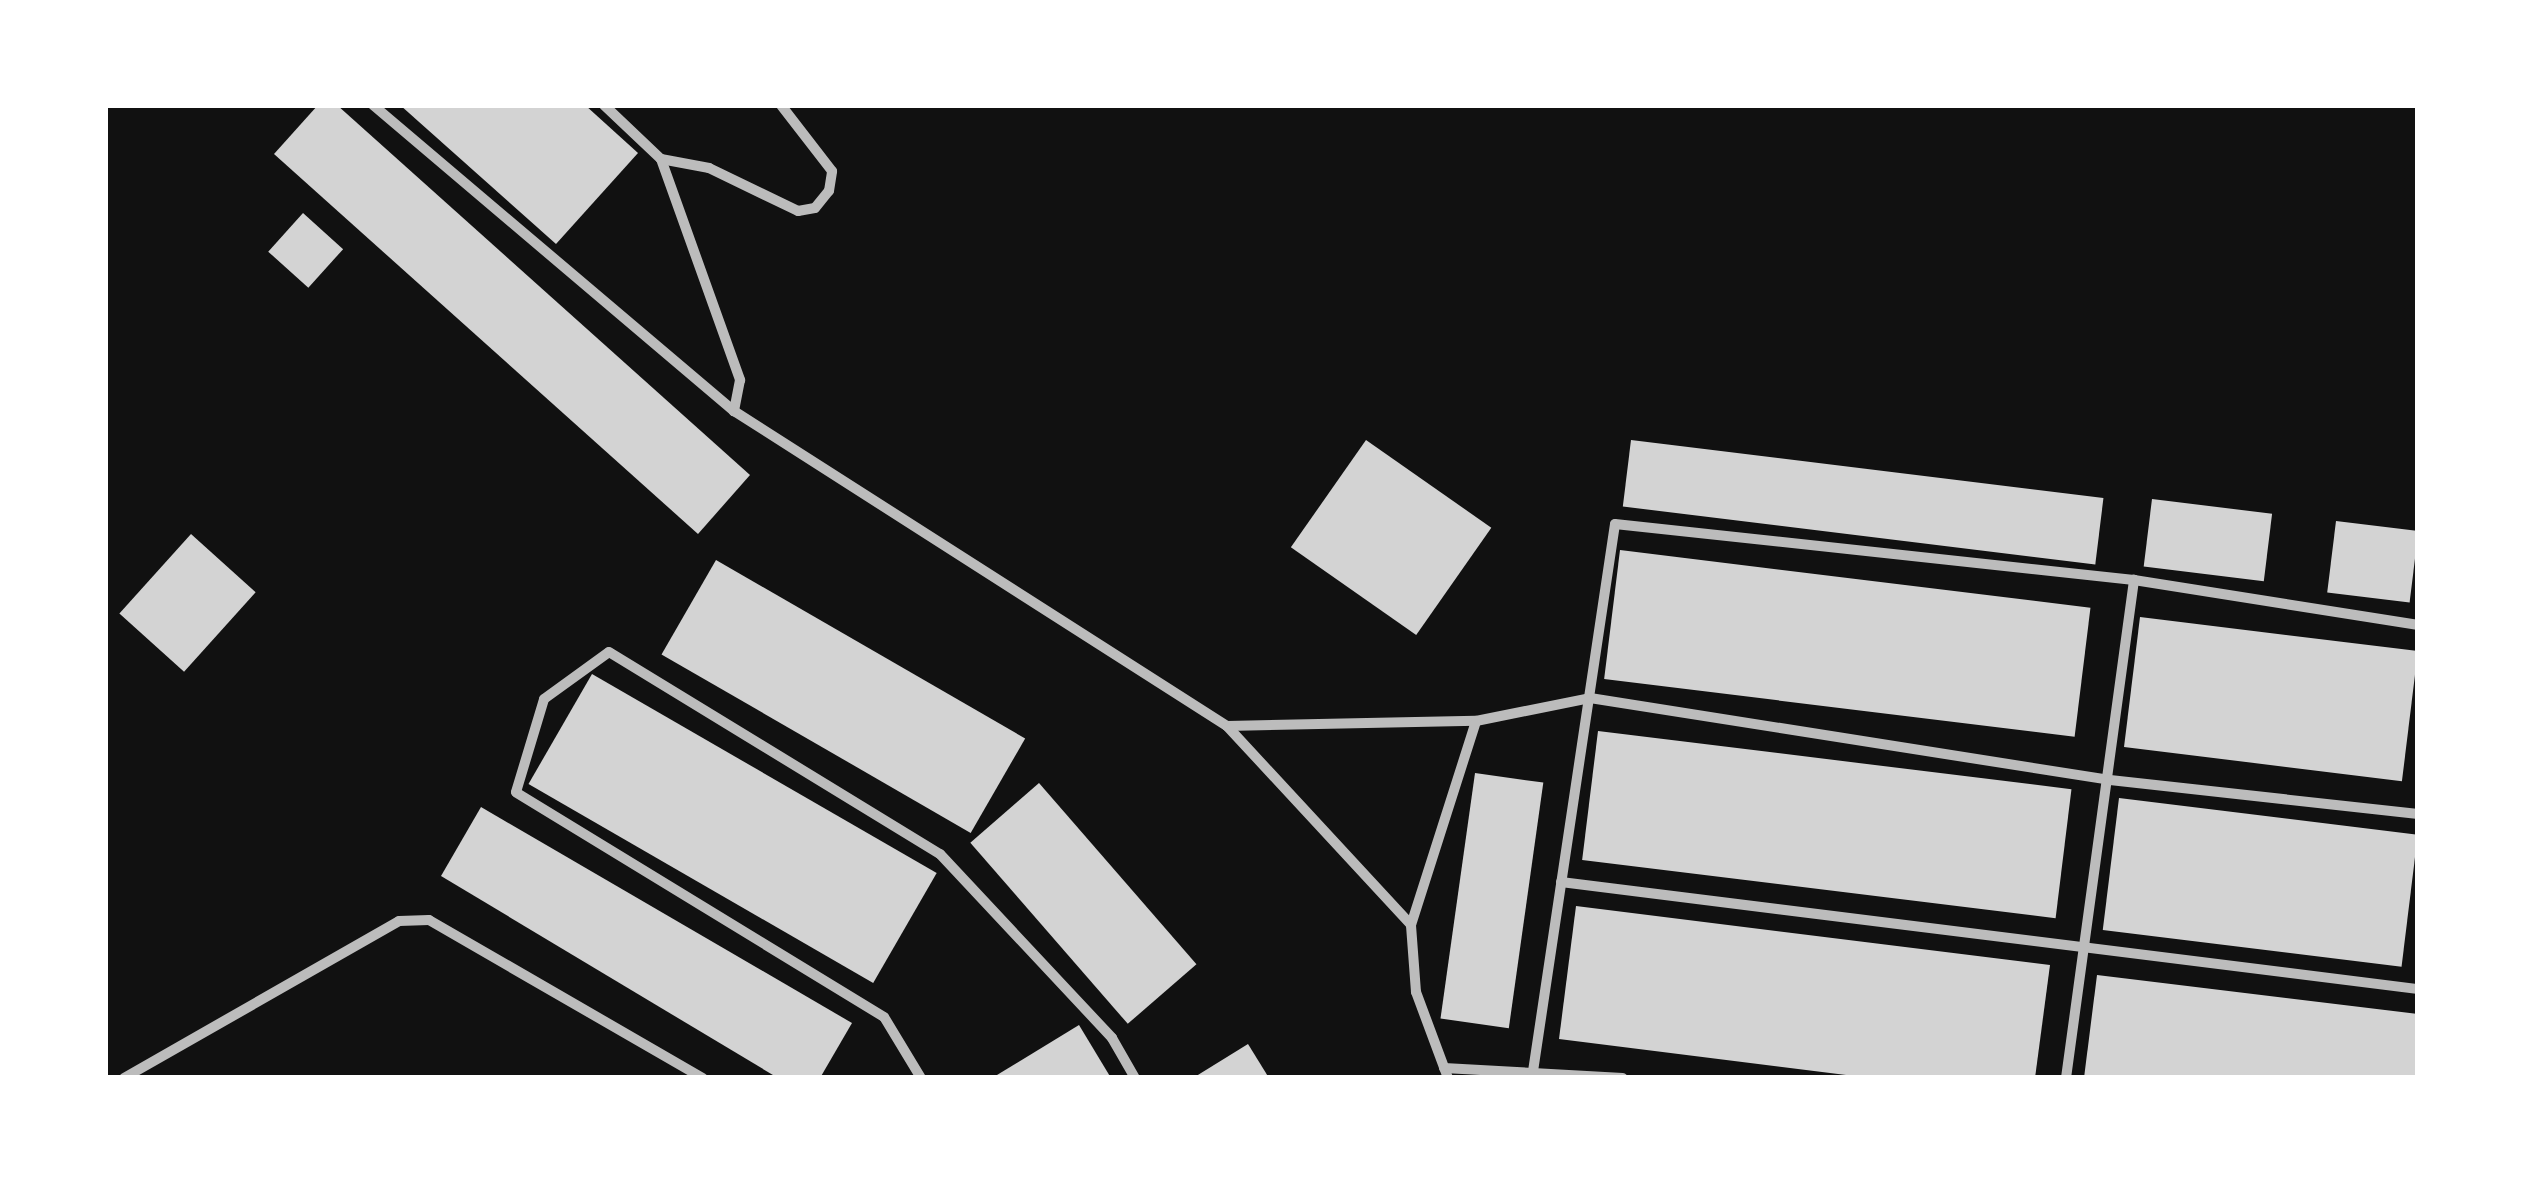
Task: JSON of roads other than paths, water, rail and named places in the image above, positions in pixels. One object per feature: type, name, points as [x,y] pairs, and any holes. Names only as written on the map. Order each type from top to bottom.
[{"type":"street","points":[[373,105],[734,412],[1228,726],[1411,924]]},
{"type":"street","points":[[604,105],[661,159],[740,380],[734,412]]},
{"type":"street","points":[[661,159],[709,168],[798,211],[815,208],[829,190],[832,171],[781,105]]},
{"type":"street","points":[[1532,1074],[1615,524],[2134,580],[2418,625]]},
{"type":"street","points":[[2066,1078],[2081,943],[2110,780],[2134,580]]},
{"type":"street","points":[[920,1078],[884,1016],[516,792],[544,699],[609,652],[940,854],[1112,1038],[1134,1078]]},
{"type":"street","points":[[1228,726],[1476,721],[1590,698],[2110,780],[2418,814]]},
{"type":"street","points":[[1476,721],[1411,924],[1416,992],[1446,1073],[1623,1078]]},
{"type":"street","points":[[1561,882],[2081,943],[2418,988]]},
{"type":"street","points":[[124,1078],[399,921],[429,920],[703,1078]]}]
